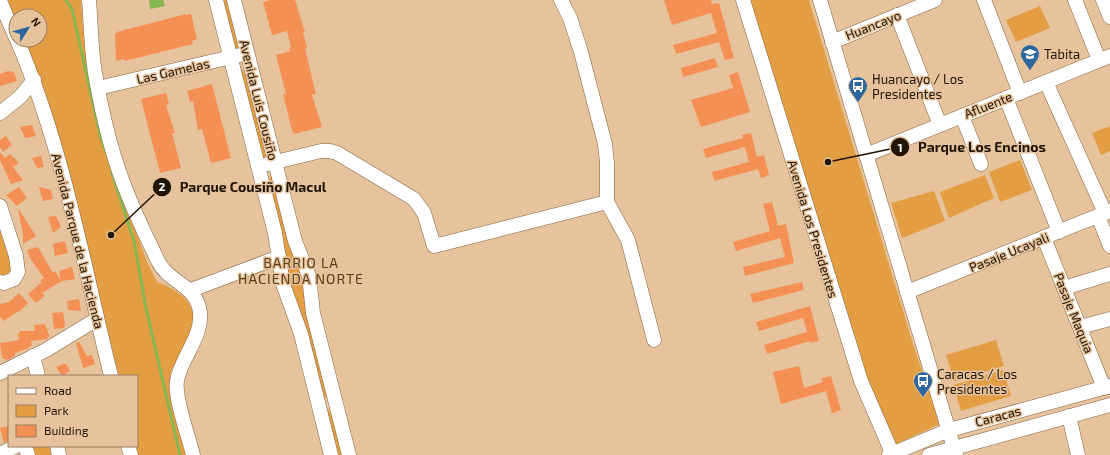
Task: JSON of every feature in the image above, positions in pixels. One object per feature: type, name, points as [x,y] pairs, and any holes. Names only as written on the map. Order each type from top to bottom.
[{"type":"street","points":[[89,0],[94,72],[114,156],[131,203],[164,272],[191,290],[198,302],[200,310],[200,327],[181,367],[177,384],[178,394],[193,455]]},
{"type":"street","name":"Avenida Luis Cousiño","points":[[216,0],[275,233],[283,284],[301,334],[331,455]]},
{"type":"street","name":"Avenida Luis Cousiño","points":[[234,0],[295,241],[309,276],[313,313],[349,455]]},
{"type":"street","points":[[561,0],[570,18],[582,52],[605,144],[607,163],[607,202],[628,240],[654,340]]},
{"type":"street","name":"Avenida Los Presidentes","points":[[742,0],[861,381],[891,454]]},
{"type":"street","points":[[820,0],[955,451]]},
{"type":"street","points":[[984,0],[1020,92]]},
{"type":"street","points":[[1075,0],[1104,58]]},
{"type":"street","points":[[1103,0],[1110,17]]},
{"type":"street","name":"Avenida Parque de la Hacienda","points":[[0,1],[8,20]]},
{"type":"street","name":"Huancayo","points":[[832,42],[931,1]]},
{"type":"street","points":[[897,15],[940,125]]},
{"type":"street","name":"Avenida Parque de la Hacienda","points":[[20,48],[34,80],[71,204],[111,375]]},
{"type":"street","name":"Las Gamelas","points":[[98,88],[248,54]]},
{"type":"street","name":"Afluente","points":[[866,155],[1104,58]]},
{"type":"street","points":[[0,113],[20,97],[34,80]]},
{"type":"street","points":[[1046,82],[1104,213],[1110,246]]},
{"type":"street","points":[[1006,98],[1058,232]]},
{"type":"street","points":[[962,116],[981,164]]},
{"type":"street","points":[[259,166],[321,151],[337,153],[414,199],[424,213],[434,246],[607,202]]},
{"type":"street","points":[[0,206],[18,268],[14,279],[0,283]]},
{"type":"street","name":"Pasaje Ucayali","points":[[907,292],[1104,213]]},
{"type":"street","name":"Pasaje Maquia","points":[[1044,238],[1080,327],[1107,387]]},
{"type":"street","points":[[191,290],[278,257]]},
{"type":"street","points":[[1064,288],[1110,274]]},
{"type":"street","points":[[0,373],[14,371],[33,356],[97,319]]},
{"type":"street","points":[[1080,327],[1110,319]]},
{"type":"street","points":[[33,356],[38,375]]},
{"type":"street","name":"Caracas","points":[[891,454],[949,430],[1107,387]]},
{"type":"street","points":[[319,406],[336,403]]},
{"type":"street","name":"Caracas","points":[[929,455],[955,451],[1110,405]]},
{"type":"street","points":[[1069,416],[1078,455]]},
{"type":"street","points":[[0,454],[14,447]]},
{"type":"green space","points":[[5,0],[81,0],[84,41],[99,126],[126,205],[147,262],[157,282],[182,295],[192,311],[193,320],[187,342],[170,374],[170,386],[174,405],[188,455],[138,455],[136,447],[138,447],[138,375],[119,375],[77,208],[26,48],[48,48],[48,8],[9,8]]},
{"type":"green space","points":[[222,0],[229,0],[239,49],[235,49]]},
{"type":"green space","points":[[749,0],[809,0],[913,344],[940,424],[892,446],[866,383]]},
{"type":"green space","points":[[1040,6],[1050,28],[1016,42],[1006,20]]},
{"type":"green space","points":[[239,66],[247,76],[267,157],[261,157]]},
{"type":"green space","points":[[1110,126],[1110,151],[1101,155],[1092,133]]},
{"type":"green space","points":[[1020,160],[1032,190],[1000,202],[989,172]]},
{"type":"green space","points":[[270,170],[299,262],[331,393],[327,398],[322,396],[286,275],[281,229],[270,183]]},
{"type":"green space","points":[[985,175],[994,198],[949,218],[940,192]]},
{"type":"green space","points":[[934,191],[945,221],[902,238],[891,203]]},
{"type":"green space","points":[[0,221],[13,269],[4,281],[0,274]]},
{"type":"green space","points":[[996,340],[1004,366],[954,381],[946,355]]},
{"type":"green space","points":[[1003,370],[1011,396],[961,411],[953,385]]},
{"type":"green space","points":[[328,409],[337,424],[344,455],[333,455],[326,413]]},
{"type":"green space","points":[[28,447],[53,447],[56,455],[31,455]]},
{"type":"shaded area","points":[[149,0],[163,0],[165,6],[150,9]]},
{"type":"building","points":[[270,0],[295,0],[305,32],[303,32],[307,48],[305,49],[316,94],[312,95],[322,127],[294,134],[291,127],[283,94],[286,94],[276,55],[290,51],[289,48],[291,47],[287,31],[272,35],[263,2]]},
{"type":"building","points":[[664,0],[711,0],[712,4],[719,3],[734,58],[725,60],[719,42],[676,54],[673,45],[717,33],[711,13],[672,25]]},
{"type":"building","points":[[191,14],[197,39],[192,41],[193,44],[125,61],[124,59],[116,61],[115,34],[118,33],[117,32]]},
{"type":"building","points":[[715,58],[718,67],[683,77],[681,68]]},
{"type":"building","points":[[8,71],[14,72],[17,81],[0,86],[0,74]]},
{"type":"building","points":[[738,72],[750,112],[701,127],[691,100],[733,88],[729,75]]},
{"type":"building","points":[[212,84],[231,158],[211,163],[202,129],[198,130],[193,101],[190,102],[187,91]]},
{"type":"building","points":[[166,93],[169,104],[166,105],[175,133],[172,133],[181,168],[160,173],[141,99]]},
{"type":"building","points":[[32,125],[36,136],[25,138],[20,127]]},
{"type":"building","points":[[751,133],[757,157],[764,155],[769,175],[761,178],[758,169],[714,181],[712,172],[749,162],[745,147],[706,158],[703,149],[743,138],[742,135]]},
{"type":"building","points":[[6,136],[12,145],[3,152],[0,147],[0,140]]},
{"type":"building","points":[[0,152],[5,158],[10,154],[19,163],[13,167],[23,180],[11,184],[0,160]]},
{"type":"building","points":[[41,156],[44,167],[37,168],[32,158]]},
{"type":"building","points":[[19,187],[27,198],[17,206],[6,195]]},
{"type":"building","points":[[39,187],[51,190],[53,199],[43,201]]},
{"type":"building","points":[[772,202],[778,226],[786,224],[794,263],[745,276],[743,267],[785,257],[780,238],[736,251],[733,242],[770,231],[763,204]]},
{"type":"building","points":[[18,208],[36,236],[23,244],[23,234]]},
{"type":"building","points":[[56,216],[61,227],[53,233],[48,217]]},
{"type":"building","points":[[65,241],[68,253],[55,256],[53,244]]},
{"type":"building","points":[[38,247],[53,273],[55,271],[61,280],[59,271],[72,267],[75,279],[62,281],[42,293],[45,296],[36,303],[28,294],[42,282],[40,280],[44,278],[30,258],[27,250]]},
{"type":"building","points":[[802,282],[804,290],[753,303],[750,294]]},
{"type":"building","points":[[19,293],[28,303],[19,312],[18,311],[4,321],[0,317],[0,304],[9,302]]},
{"type":"building","points":[[79,299],[81,311],[68,310],[67,301]]},
{"type":"building","points":[[810,306],[819,341],[810,343],[810,341],[767,354],[764,345],[807,332],[803,318],[759,331],[756,322]]},
{"type":"building","points":[[63,312],[65,324],[64,328],[54,329],[52,313]]},
{"type":"building","points":[[45,324],[50,337],[47,336],[48,339],[31,341],[32,346],[29,346],[29,348],[15,353],[15,356],[7,360],[2,358],[0,343],[19,340],[18,335],[20,331],[35,331],[34,325]]},
{"type":"building","points":[[79,342],[87,356],[92,355],[95,364],[83,368],[76,343]]},
{"type":"building","points":[[66,364],[70,371],[61,375],[56,367]]},
{"type":"building","points":[[799,366],[804,388],[823,382],[822,378],[831,376],[841,410],[832,413],[826,391],[781,404],[773,372]]},
{"type":"building","points":[[8,426],[8,441],[4,443],[0,428]]},
{"type":"waterway","points":[[66,0],[72,9],[100,135],[106,152]]},
{"type":"waterway","points":[[112,173],[134,241],[146,308],[180,455]]},
{"type":"place","name":"Tabita","points":[[1030,71]]},
{"type":"place","name":"Huancayo / Los Presidentes","points":[[858,103]]},
{"type":"place","name":"Parque Los Encinos","points":[[828,162]]},
{"type":"place","name":"Parque Cousiño Macul","points":[[111,235]]},
{"type":"place","name":"Caracas / Los Presidentes","points":[[923,398]]},
{"type":"district","name":"BARRIO LA HACIENDA NORTE","points":[[301,272]]}]
